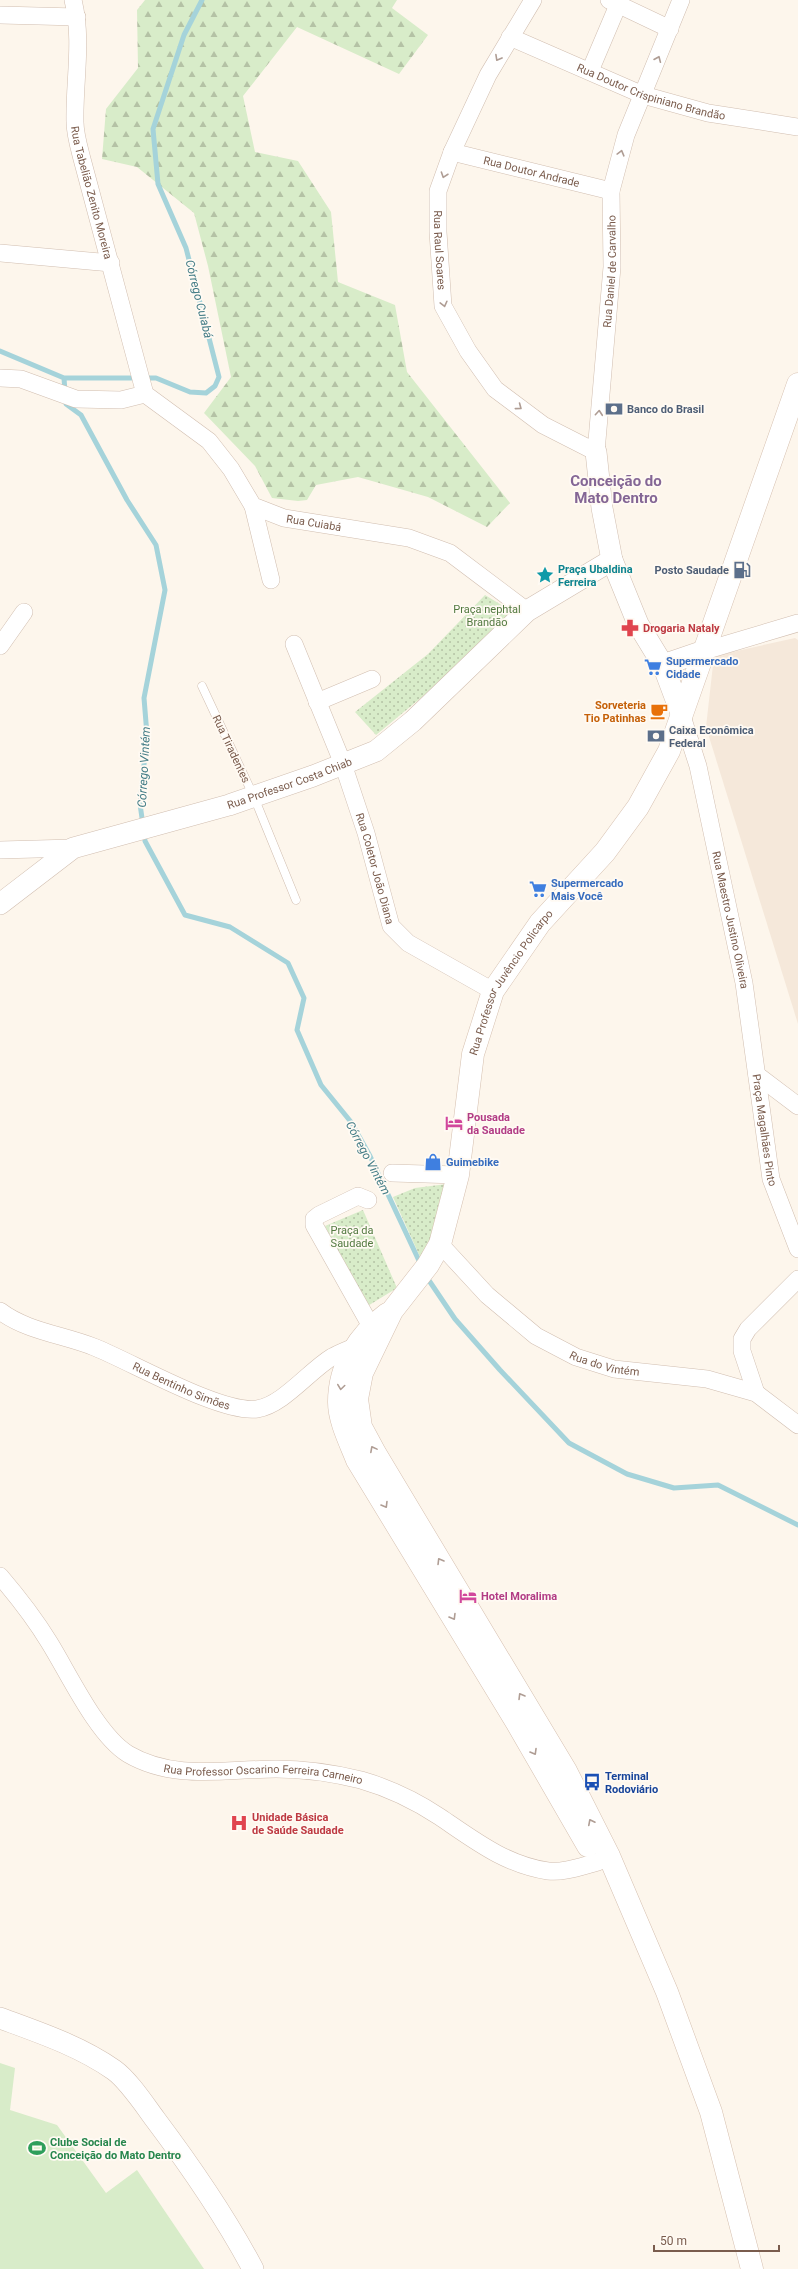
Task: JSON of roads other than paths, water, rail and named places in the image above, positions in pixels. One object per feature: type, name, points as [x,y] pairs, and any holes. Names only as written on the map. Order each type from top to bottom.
[{"type":"main road","name":"Rua Professor Juvêncio Policarpo","points":[[458,1175],[473,1054],[494,991],[540,923],[605,852],[638,807],[669,751],[798,384]]},
{"type":"main road","points":[[458,1175],[440,1244],[428,1266],[375,1334],[362,1373],[357,1399],[361,1427],[525,1719],[598,1862],[635,1921]]},
{"type":"main road","points":[[375,1334],[354,1347],[344,1369],[339,1402],[346,1433],[354,1453],[525,1719],[566,1771],[609,1856],[635,1921],[667,1992],[711,2112],[752,2269]]},
{"type":"street","name":"Rua Tabelião Zenito Moreira","points":[[73,0],[77,17],[78,81],[75,123],[82,159],[111,262],[142,387]]},
{"type":"street","name":"Rua Raul Soares","points":[[533,0],[488,75],[452,152],[438,191],[438,232],[443,306],[468,351],[495,389],[543,425],[596,452]]},
{"type":"street","name":"Rua Daniel de Carvalho","points":[[596,452],[612,267],[611,191],[626,135],[681,0]]},
{"type":"street","points":[[590,71],[614,2],[670,29]]},
{"type":"street","points":[[0,15],[77,17]]},
{"type":"street","name":"Rua Doutor Crispiniano Brandão","points":[[510,37],[643,95],[708,113],[798,127]]},
{"type":"street","name":"Rua Doutor Andrade","points":[[452,152],[611,191]]},
{"type":"street","points":[[0,253],[111,262]]},
{"type":"street","points":[[0,378],[21,379],[76,399],[121,400],[142,387],[209,441],[230,469],[254,506],[272,580]]},
{"type":"street","points":[[596,452],[602,508],[612,560],[638,624],[662,665],[682,713]]},
{"type":"street","name":"Rua Cuiabá","points":[[254,506],[284,518],[409,538],[450,553],[527,610]]},
{"type":"street","points":[[527,610],[612,560]]},
{"type":"street","name":"Rua Professor Costa Chiab","points":[[0,850],[73,848],[127,834],[254,797],[376,751],[413,721],[527,610]]},
{"type":"street","points":[[0,646],[24,612]]},
{"type":"street","points":[[662,665],[704,651],[796,625]]},
{"type":"street","name":"Rua Coletor João Diana","points":[[294,644],[343,764],[366,833],[391,926],[408,943],[494,991]]},
{"type":"street","points":[[317,702],[372,679]]},
{"type":"street","name":"Rua Maestro Justino Oliveira","points":[[682,713],[698,766],[744,983],[757,1075]]},
{"type":"street","points":[[0,904],[73,848]]},
{"type":"street","name":"Praça Magalhães Pinto","points":[[757,1075],[798,1106]]},
{"type":"street","name":"Praça Magalhães Pinto","points":[[757,1075],[771,1179],[793,1221],[798,1249]]},
{"type":"street","points":[[392,1173],[458,1175]]},
{"type":"street","points":[[368,1200],[358,1196],[319,1215],[314,1219],[314,1225],[375,1334]]},
{"type":"street","name":"Rua do Vintém","points":[[440,1244],[487,1294],[536,1336],[576,1356],[614,1369],[707,1379],[756,1393],[798,1425]]},
{"type":"street","points":[[756,1393],[742,1351],[742,1339],[748,1329],[798,1279]]},
{"type":"street","name":"Rua Bentinho Simões","points":[[0,1311],[25,1324],[94,1346],[211,1399],[240,1409],[258,1409],[272,1404],[332,1357],[354,1347]]},
{"type":"street","name":"Rua Professor Oscarino Ferreira Carneiro","points":[[0,1576],[19,1598],[48,1640],[93,1715],[108,1736],[126,1753],[148,1764],[208,1773],[275,1769],[320,1771],[334,1774],[363,1781],[407,1797],[483,1847],[518,1864],[549,1871],[563,1870],[598,1862]]},
{"type":"street","points":[[0,2018],[78,2050],[115,2070],[141,2100],[186,2160],[237,2239],[253,2269]]},
{"type":"lane","name":"Rua Tiradentes","points":[[202,686],[254,797],[296,900]]},
{"type":"waterway","name":"Córrego Cuiabá","points":[[0,351],[64,378],[156,378],[190,392],[206,393],[215,386],[219,377],[186,248],[158,184],[153,129],[184,35],[202,0]]},
{"type":"waterway","name":"Córrego Vintém","points":[[64,378],[65,392]]},
{"type":"waterway","name":"Córrego Vintém","points":[[65,400],[66,404],[81,415],[127,500],[156,545],[165,590],[144,698],[147,735],[140,804],[143,825]]},
{"type":"waterway","name":"Córrego Vintém","points":[[144,833],[145,841],[185,915],[230,927],[288,963],[304,998],[297,1030],[321,1085],[351,1122],[370,1156],[421,1265]]},
{"type":"waterway","name":"Córrego Vintém","points":[[426,1276],[455,1319],[500,1370],[569,1443],[627,1474],[674,1488],[718,1485],[798,1525]]},
{"type":"place","name":"Banco do Brasil","points":[[614,409]]},
{"type":"place","name":"Posto Saudade","points":[[742,570]]},
{"type":"place","name":"Praça Ubaldina Ferreira","points":[[545,575]]},
{"type":"place","name":"Drogaria Nataly","points":[[630,628]]},
{"type":"place","name":"Supermercado Cidade","points":[[653,667]]},
{"type":"place","name":"Sorveteria Tio Patinhas","points":[[659,711]]},
{"type":"place","name":"Caixa Econômica Federal","points":[[656,736]]},
{"type":"place","name":"Supermercado Mais Você","points":[[538,889]]},
{"type":"place","name":"Pousada da Saudade","points":[[454,1123]]},
{"type":"place","name":"Guimebike","points":[[433,1162]]},
{"type":"place","name":"Hotel Moralima","points":[[468,1596]]},
{"type":"place","name":"Terminal Rodoviário","points":[[592,1782]]},
{"type":"place","name":"Unidade Básica de Saúde Saudade","points":[[239,1823]]},
{"type":"place","name":"Clube Social de Conceição do Mato Dentro","points":[[37,2148]]},
{"type":"district","name":"Conceição do Mato Dentro","points":[[616,490]]},
{"type":"park label","name":"Praça nephtal Brandão","points":[[487,615]]},
{"type":"park label","name":"Praça da Saudade","points":[[352,1236]]}]
